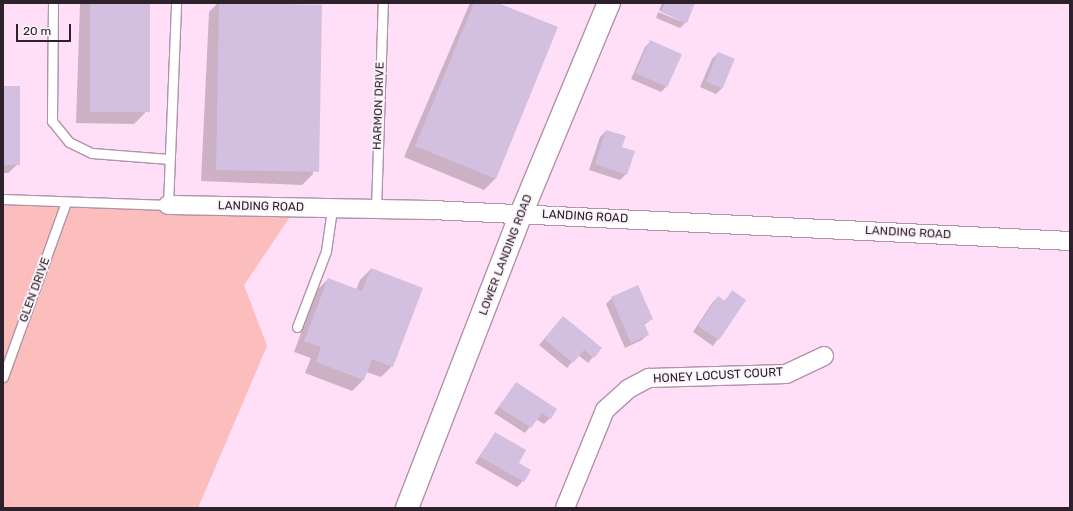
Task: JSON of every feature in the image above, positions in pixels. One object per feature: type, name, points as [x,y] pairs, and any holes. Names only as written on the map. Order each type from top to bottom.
[{"type":"main road","name":"LOWER LANDING ROAD","points":[[407,508],[521,214],[609,3]]},
{"type":"street","name":"LANDING ROAD","points":[[168,205],[376,209],[521,214],[1070,241]]},
{"type":"street","name":"HONEY LOCUST COURT","points":[[565,508],[605,410],[628,389],[649,378],[786,374],[824,356]]},
{"type":"lane","points":[[53,3],[52,121],[69,142],[92,153],[169,159]]},
{"type":"lane","points":[[168,205],[176,3]]},
{"type":"lane","name":"HARMON DRIVE","points":[[376,209],[383,3]]},
{"type":"lane","name":"LANDING ROAD","points":[[3,199],[168,205]]},
{"type":"lane","name":"GLEN DRIVE","points":[[3,377],[66,202]]},
{"type":"lane","points":[[297,327],[326,251],[332,209]]},
{"type":"shaded area","points":[[3,203],[292,214],[244,285],[267,346],[198,508],[3,508]]},
{"type":"building","points":[[90,3],[150,3],[150,112],[90,112]]},
{"type":"building","points":[[219,3],[322,5],[319,172],[216,170]]},
{"type":"building","points":[[474,3],[498,3],[558,27],[496,179],[415,146]]},
{"type":"building","points":[[665,3],[695,3],[687,23],[661,12]]},
{"type":"building","points":[[650,40],[682,54],[667,87],[635,73]]},
{"type":"building","points":[[718,52],[735,59],[723,88],[706,82]]},
{"type":"building","points":[[3,86],[20,86],[20,165],[3,165]]},
{"type":"building","points":[[606,130],[626,136],[622,147],[635,151],[627,175],[595,164]]},
{"type":"building","points":[[371,268],[423,288],[393,367],[372,359],[364,380],[316,362],[321,347],[304,341],[328,278],[362,291]]},
{"type":"building","points":[[638,285],[653,319],[644,323],[649,335],[631,343],[611,297]]},
{"type":"building","points":[[732,290],[746,300],[719,340],[698,326],[718,296],[725,301]]},
{"type":"building","points":[[563,316],[602,348],[594,358],[584,350],[573,363],[544,339]]},
{"type":"building","points":[[516,382],[557,409],[551,419],[542,413],[531,428],[499,407]]},
{"type":"building","points":[[495,432],[526,450],[519,463],[531,470],[524,482],[480,457]]}]
